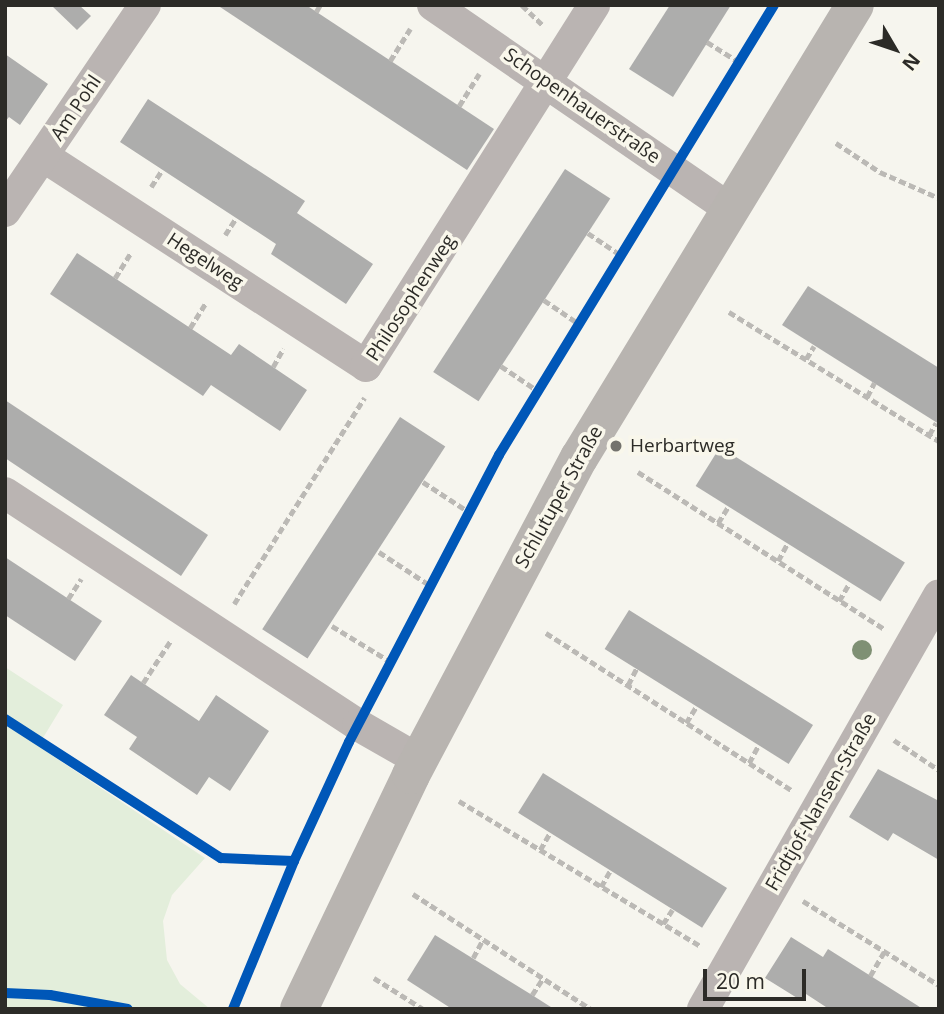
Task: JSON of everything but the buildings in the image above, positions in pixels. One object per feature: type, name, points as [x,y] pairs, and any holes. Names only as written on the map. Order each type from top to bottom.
[{"type":"main road","name":"Schlutuper Straße","points":[[299,1009],[419,760],[579,458],[855,5]]},
{"type":"street","name":"Am Pohl","points":[[5,211],[145,5]]},
{"type":"street","name":"Philosophenweg","points":[[366,366],[594,5]]},
{"type":"street","name":"Schopenhauerstraße","points":[[425,11],[548,80],[730,209]]},
{"type":"street","name":"Hegelweg","points":[[43,156],[366,366]]},
{"type":"street","points":[[5,493],[358,725],[419,760]]},
{"type":"street","name":"Fridtjof-Nansen-Straße","points":[[703,1009],[939,596]]},
{"type":"path","points":[[316,12],[320,5]]},
{"type":"path","points":[[390,61],[425,11]]},
{"type":"path","points":[[707,42],[739,62]]},
{"type":"path","points":[[836,143],[880,172],[939,198]]},
{"type":"path","points":[[588,233],[621,255]]},
{"type":"path","points":[[544,300],[579,324]]},
{"type":"path","points":[[729,312],[939,441]]},
{"type":"path","points":[[806,359],[814,346]]},
{"type":"path","points":[[501,366],[538,391]]},
{"type":"path","points":[[867,397],[874,383]]},
{"type":"path","points":[[929,435],[936,423]]},
{"type":"path","points":[[638,472],[896,637]]},
{"type":"path","points":[[423,482],[469,512]]},
{"type":"path","points":[[718,523],[728,507]]},
{"type":"path","points":[[778,561],[787,544]]},
{"type":"path","points":[[379,552],[431,586]]},
{"type":"path","points":[[839,601],[849,584]]},
{"type":"path","points":[[143,683],[189,612]]},
{"type":"path","points":[[332,626],[391,662]]},
{"type":"path","points":[[546,633],[805,799]]},
{"type":"path","points":[[628,685],[636,669]]},
{"type":"path","points":[[686,723],[696,707]]},
{"type":"path","points":[[885,733],[939,770]]},
{"type":"path","points":[[749,763],[758,746]]},
{"type":"path","points":[[459,801],[706,950]]},
{"type":"path","points":[[540,850],[550,833]]},
{"type":"path","points":[[601,887],[610,871]]},
{"type":"path","points":[[413,894],[591,1009]]},
{"type":"path","points":[[793,895],[939,985]]},
{"type":"path","points":[[663,924],[672,910]]},
{"type":"path","points":[[472,958],[483,939]]},
{"type":"path","points":[[870,976],[884,952]]},
{"type":"path","points":[[374,978],[423,1009]]},
{"type":"path","points":[[532,995],[543,978]]},
{"type":"green space","points":[[5,667],[63,705],[38,746],[205,858],[172,895],[163,921],[167,960],[180,984],[210,1009],[5,1009]]},
{"type":"cycle path","points":[[233,1009],[294,861],[349,742],[499,455],[774,5]]},
{"type":"cycle path","points":[[5,719],[221,858],[294,861]]},
{"type":"cycle path","points":[[5,993],[50,995],[128,1009]]},
{"type":"place","name":"Herbartweg","points":[[616,446]]}]
